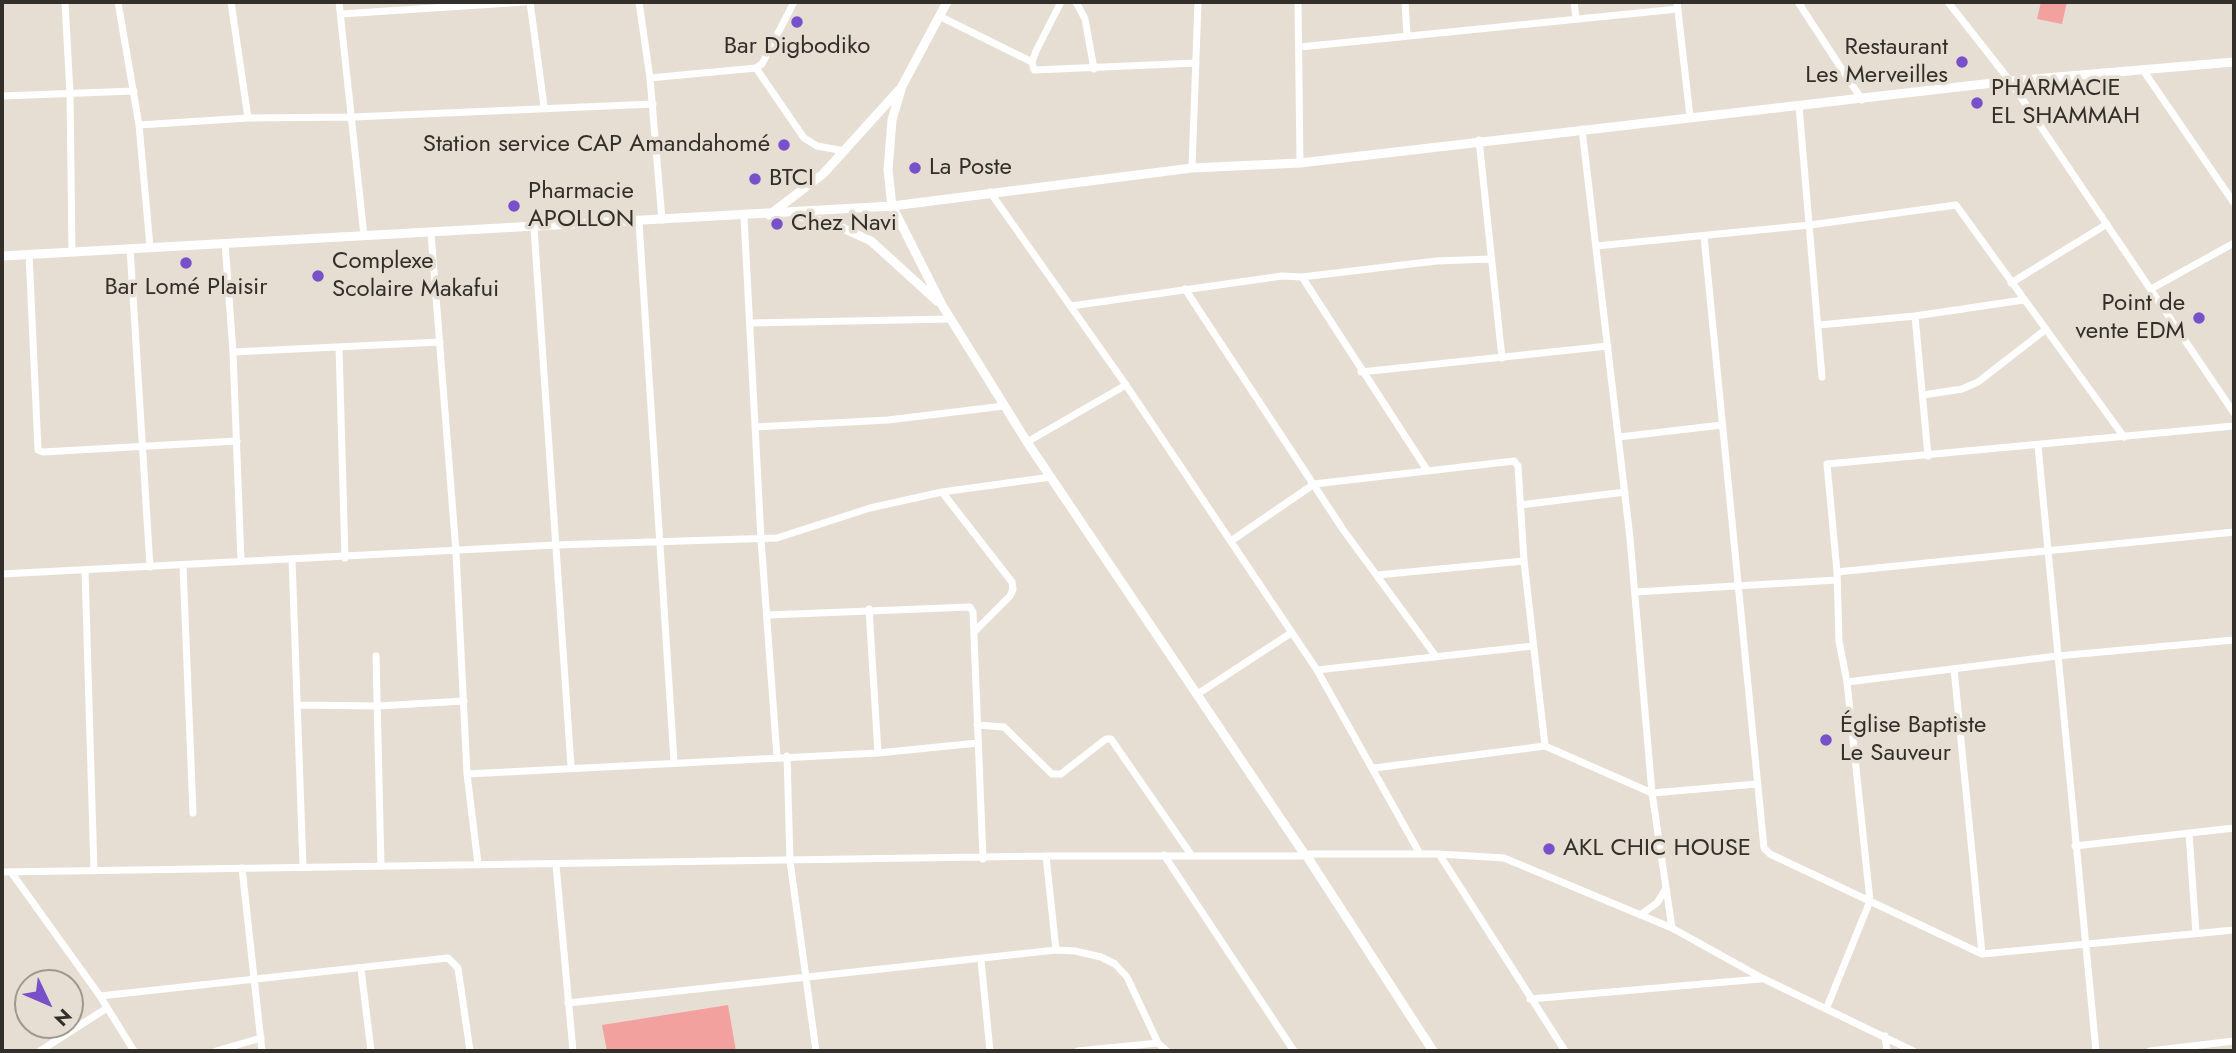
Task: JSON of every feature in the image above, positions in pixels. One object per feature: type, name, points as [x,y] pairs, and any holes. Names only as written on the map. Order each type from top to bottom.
[{"type":"street","points":[[65,2],[71,94],[72,251]]},
{"type":"street","points":[[118,2],[139,125],[150,247]]},
{"type":"street","points":[[231,2],[248,118]]},
{"type":"street","points":[[339,2],[354,117],[365,236]]},
{"type":"street","points":[[341,14],[437,5],[527,2],[544,106]]},
{"type":"street","points":[[639,2],[653,104],[662,220]]},
{"type":"street","points":[[650,78],[756,68],[762,64],[794,2]]},
{"type":"street","points":[[769,215],[823,174],[902,86],[947,2]]},
{"type":"street","points":[[1061,2],[1032,62],[1034,69],[1042,71],[1196,63]]},
{"type":"street","points":[[1076,2],[1085,19],[1094,69]]},
{"type":"street","points":[[1192,168],[1198,2]]},
{"type":"street","points":[[1298,2],[1300,163]]},
{"type":"street","points":[[1405,2],[1406,35]]},
{"type":"street","points":[[1574,2],[1576,18]]},
{"type":"street","points":[[1798,2],[1862,100]]},
{"type":"street","points":[[1948,2],[2010,81],[2234,413]]},
{"type":"street","points":[[1300,47],[1677,5],[1690,117]]},
{"type":"street","points":[[939,16],[1032,62]]},
{"type":"street","points":[[2,256],[744,217],[892,206],[1192,168],[1300,163],[1479,140],[1862,100],[2010,81],[2234,62]]},
{"type":"street","points":[[756,68],[804,138],[817,146],[845,151]]},
{"type":"street","points":[[2143,70],[2234,203]]},
{"type":"street","points":[[902,86],[888,144],[892,206],[950,319],[1027,442],[1199,693],[1433,1051]]},
{"type":"street","points":[[2,96],[134,91]]},
{"type":"street","points":[[139,125],[248,118],[354,117],[544,106],[653,104]]},
{"type":"street","points":[[1799,106],[1822,377]]},
{"type":"street","points":[[1582,129],[1625,492],[1652,793],[1672,928]]},
{"type":"street","points":[[1479,140],[1502,358]]},
{"type":"street","points":[[990,192],[1126,385],[1317,670],[1420,854]]},
{"type":"street","points":[[1596,246],[1810,225],[1956,205],[2124,437]]},
{"type":"street","points":[[792,213],[836,225],[871,241],[942,304]]},
{"type":"street","points":[[744,217],[761,540],[777,757]]},
{"type":"street","points":[[639,222],[674,761]]},
{"type":"street","points":[[2011,283],[2107,224]]},
{"type":"street","points":[[534,228],[571,766]]},
{"type":"street","points":[[431,233],[456,552],[467,774],[478,864]]},
{"type":"street","points":[[1704,236],[1757,785],[1766,851],[1982,954],[2234,930]]},
{"type":"street","points":[[225,243],[233,352],[241,561]]},
{"type":"street","points":[[2151,289],[2234,243]]},
{"type":"street","points":[[130,248],[150,567]]},
{"type":"street","points":[[29,254],[36,446],[43,452],[237,441]]},
{"type":"street","points":[[1071,306],[1282,276],[1302,277],[1413,263],[1491,259]]},
{"type":"street","points":[[1302,277],[1361,372],[1427,470]]},
{"type":"street","points":[[1185,289],[1314,484],[1436,655]]},
{"type":"street","points":[[1819,325],[1915,316],[2023,300]]},
{"type":"street","points":[[1915,316],[1928,456]]},
{"type":"street","points":[[750,323],[950,319]]},
{"type":"street","points":[[1923,395],[1962,389],[1978,382],[2045,330]]},
{"type":"street","points":[[233,352],[440,342]]},
{"type":"street","points":[[1361,372],[1608,346]]},
{"type":"street","points":[[339,347],[345,558]]},
{"type":"street","points":[[1027,442],[1126,385]]},
{"type":"street","points":[[755,427],[888,420],[1004,406]]},
{"type":"street","points":[[1619,437],[1722,425]]},
{"type":"street","points":[[1827,1007],[1870,901],[1847,682],[1839,641],[1837,576],[1827,464],[2234,426]]},
{"type":"street","points":[[2038,446],[2096,1051]]},
{"type":"street","points":[[1231,541],[1314,484],[1514,461],[1518,466],[1524,561],[1545,746]]},
{"type":"street","points":[[2,574],[555,545],[761,540],[777,538],[870,508],[942,492],[1051,477]]},
{"type":"street","points":[[942,492],[1012,582],[1010,596],[974,632]]},
{"type":"street","points":[[1520,505],[1625,492]]},
{"type":"street","points":[[1635,592],[1738,587],[2234,532]]},
{"type":"street","points":[[292,559],[303,867]]},
{"type":"street","points":[[1377,575],[1524,561]]},
{"type":"street","points":[[183,566],[193,813]]},
{"type":"street","points":[[85,570],[93,871]]},
{"type":"street","points":[[768,615],[965,605],[973,612],[983,859]]},
{"type":"street","points":[[869,609],[878,753]]},
{"type":"street","points":[[1199,693],[1291,633]]},
{"type":"street","points":[[1847,682],[2057,656],[2234,639]]},
{"type":"street","points":[[1317,670],[1533,646]]},
{"type":"street","points":[[376,656],[381,865]]},
{"type":"street","points":[[1954,669],[1982,954]]},
{"type":"street","points":[[298,705],[378,706],[464,701]]},
{"type":"street","points":[[977,725],[1004,727],[1052,774],[1061,774],[1106,739],[1111,738],[1192,856]]},
{"type":"street","points":[[467,774],[571,766],[878,753],[978,743]]},
{"type":"street","points":[[1374,768],[1545,746],[1652,793],[1757,785]]},
{"type":"street","points":[[787,757],[790,861],[816,1051]]},
{"type":"street","points":[[2075,846],[2234,828]]},
{"type":"street","points":[[2189,833],[2196,933]]},
{"type":"street","points":[[1439,854],[1565,1051]]},
{"type":"street","points":[[2,872],[1046,856],[1439,854],[1504,858],[1672,928],[1762,978],[1827,1007],[1913,1051]]},
{"type":"street","points":[[1164,855],[1294,1051]]},
{"type":"street","points":[[1046,856],[1056,950]]},
{"type":"street","points":[[555,865],[573,1051]]},
{"type":"street","points":[[242,868],[262,1051]]},
{"type":"street","points":[[11,872],[100,996],[134,1051]]},
{"type":"street","points":[[1640,915],[1657,903],[1665,890]]},
{"type":"street","points":[[568,1003],[1056,950],[1088,952],[1115,964],[1127,977],[1158,1043],[1167,1051]]},
{"type":"street","points":[[100,996],[448,958],[458,968],[470,1051]]},
{"type":"street","points":[[981,960],[990,1051]]},
{"type":"street","points":[[361,969],[371,1051]]},
{"type":"street","points":[[1530,999],[1762,978]]},
{"type":"street","points":[[40,1051],[107,1008]]},
{"type":"street","points":[[1885,1036],[1886,1051]]},
{"type":"street","points":[[216,1051],[261,1038]]},
{"type":"street","points":[[2150,1051],[2234,1041]]},
{"type":"street","points":[[1078,1051],[1158,1043]]},
{"type":"shaded area","points":[[2041,2],[2067,2],[2062,24],[2037,19]]},
{"type":"shaded area","points":[[728,1005],[736,1051],[607,1051],[602,1025]]},
{"type":"place","name":"Bar Digbodiko","points":[[797,22]]},
{"type":"place","name":"Restaurant Les Merveilles","points":[[1962,62]]},
{"type":"place","name":"PHARMACIE EL SHAMMAH","points":[[1977,103]]},
{"type":"place","name":"Station service CAP Amandahomé","points":[[784,145]]},
{"type":"place","name":"La Poste","points":[[915,168]]},
{"type":"place","name":"BTCI","points":[[755,179]]},
{"type":"place","name":"Pharmacie APOLLON","points":[[514,206]]},
{"type":"place","name":"Chez Navi","points":[[777,224]]},
{"type":"place","name":"Bar Lomé Plaisir","points":[[186,263]]},
{"type":"place","name":"Complexe Scolaire Makafui","points":[[318,276]]},
{"type":"place","name":"Point de vente EDM","points":[[2199,318]]},
{"type":"place","name":"Église Baptiste Le Sauveur","points":[[1826,740]]},
{"type":"place","name":"AKL CHIC HOUSE","points":[[1549,849]]}]
